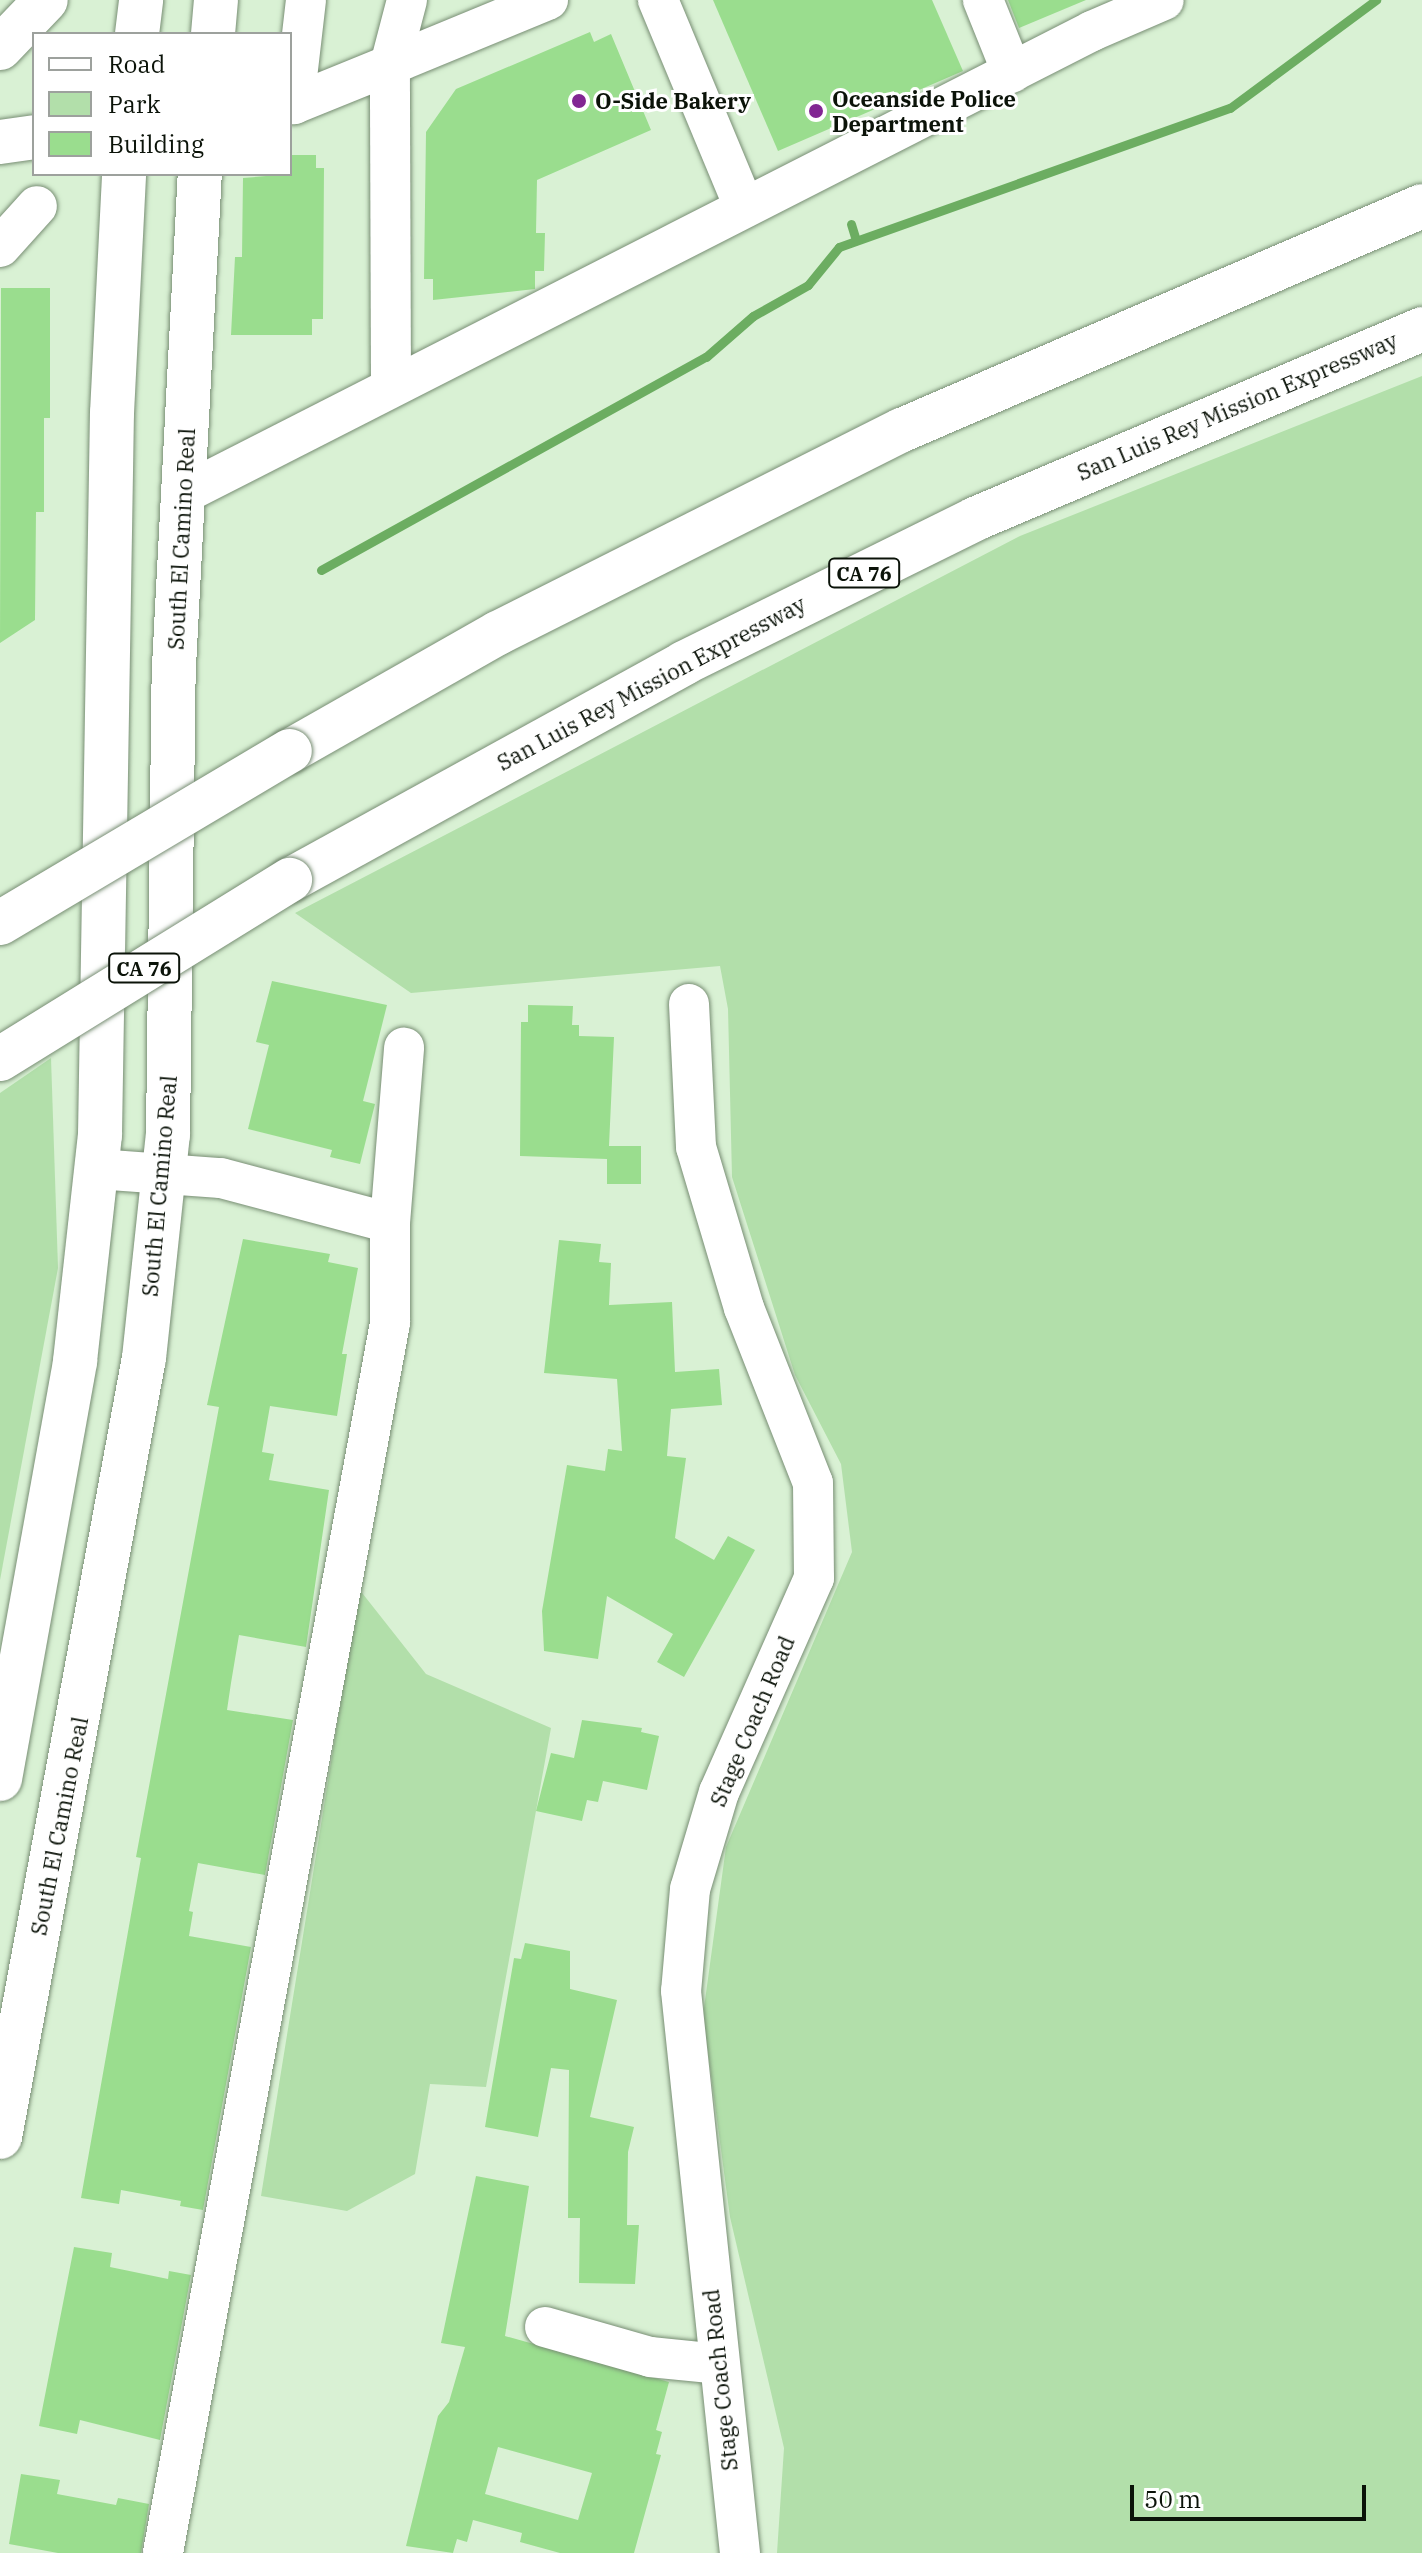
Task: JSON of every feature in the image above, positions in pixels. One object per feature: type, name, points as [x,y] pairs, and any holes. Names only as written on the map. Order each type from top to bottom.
[{"type":"main road","points":[[0,48],[46,0]]},
{"type":"main road","points":[[137,32],[141,0]]},
{"type":"main road","points":[[213,32],[216,0]]},
{"type":"main road","points":[[0,142],[32,137]]},
{"type":"main road","points":[[95,176],[121,241]]},
{"type":"main road","points":[[0,1779],[75,1361],[97,1169],[112,428],[124,176]]},
{"type":"main road","name":"South El Camino Real","points":[[0,2137],[144,1358],[164,1171],[174,666],[200,176]]},
{"type":"main road","points":[[0,923],[290,751],[498,633],[902,430],[1422,206]]},
{"type":"main road","name":"San Luis Rey Mission Expressway","points":[[0,1059],[290,880],[684,663],[962,525],[1422,329]]},
{"type":"street","points":[[306,0],[294,104],[548,0]]},
{"type":"street","points":[[391,386],[390,65],[407,0]]},
{"type":"street","points":[[658,0],[744,207]]},
{"type":"street","points":[[983,0],[1012,72]]},
{"type":"street","points":[[185,493],[1012,72],[1085,16],[1164,0]]},
{"type":"street","points":[[0,247],[37,206]]},
{"type":"street","name":"Stage Coach Road","points":[[689,1004],[696,1147],[744,1308],[813,1483],[814,1578],[719,1792],[690,1889],[681,1991],[740,2553]]},
{"type":"street","points":[[163,2553],[390,1323],[390,1223],[404,1048]]},
{"type":"street","points":[[97,1169],[164,1171],[221,1178],[390,1223]]},
{"type":"street","points":[[545,2327],[650,2357],[719,2364]]},
{"type":"green space","points":[[1422,376],[1422,2553],[777,2553],[784,2448],[730,2217],[703,2015],[726,1847],[852,1552],[841,1464],[795,1375],[732,1177],[728,1009],[720,966],[411,993],[295,913],[1020,536]]},
{"type":"green space","points":[[51,1058],[58,1268],[0,1580],[0,1093]]},
{"type":"green space","points":[[359,1589],[426,1674],[551,1728],[486,2087],[430,2084],[415,2174],[347,2211],[261,2196]]},
{"type":"building","name":"Oceanside Police Department","points":[[713,0],[932,0],[963,71],[778,151]]},
{"type":"building","points":[[1008,0],[1086,0],[1019,28]]},
{"type":"building","points":[[590,32],[594,42],[611,34],[651,130],[537,180],[536,233],[545,233],[544,271],[535,271],[535,289],[433,300],[433,279],[424,279],[426,132],[456,89]]},
{"type":"building","points":[[292,155],[316,155],[316,168],[324,168],[323,319],[312,319],[312,335],[231,335],[235,257],[242,257],[243,178],[292,176]]},
{"type":"building","points":[[1,288],[50,288],[50,418],[44,418],[44,512],[36,512],[35,620],[0,643]]},
{"type":"building","points":[[272,981],[387,1005],[363,1101],[375,1104],[360,1164],[330,1157],[332,1150],[248,1129],[269,1045],[256,1042]]},
{"type":"building","points":[[528,1005],[573,1006],[572,1025],[579,1025],[579,1036],[614,1037],[609,1146],[641,1146],[641,1184],[607,1184],[607,1159],[520,1156],[521,1022],[528,1022]]},
{"type":"building","points":[[243,1239],[330,1254],[328,1262],[358,1268],[342,1354],[347,1354],[337,1416],[270,1406],[262,1452],[274,1454],[269,1480],[329,1490],[306,1647],[239,1635],[231,1683],[227,1710],[293,1720],[265,1875],[198,1863],[189,1911],[193,1912],[189,1936],[251,1947],[203,2210],[180,2206],[181,2201],[121,2190],[119,2204],[81,2198],[141,1858],[136,1857],[219,1407],[207,1405]]},
{"type":"building","points":[[559,1240],[601,1244],[599,1262],[611,1263],[609,1305],[672,1302],[675,1372],[719,1369],[722,1405],[671,1409],[667,1456],[686,1458],[675,1538],[714,1560],[728,1536],[755,1550],[684,1677],[657,1662],[673,1634],[607,1596],[598,1659],[544,1651],[542,1611],[567,1465],[605,1471],[608,1449],[622,1451],[617,1379],[544,1373]]},
{"type":"building","points":[[582,1720],[642,1728],[641,1732],[659,1736],[647,1790],[603,1781],[598,1802],[587,1800],[582,1821],[536,1811],[551,1753],[574,1758]]},
{"type":"building","points":[[525,1943],[570,1951],[570,1989],[617,2000],[590,2117],[634,2127],[628,2152],[627,2225],[639,2225],[635,2284],[579,2283],[580,2218],[568,2218],[569,2070],[551,2068],[538,2137],[485,2127],[514,1958],[521,1959]]},
{"type":"building","points":[[476,2176],[529,2186],[505,2336],[669,2382],[656,2430],[662,2432],[656,2454],[661,2455],[634,2553],[560,2553],[520,2542],[522,2533],[473,2520],[467,2542],[457,2539],[453,2553],[406,2546],[438,2416],[449,2402],[465,2347],[441,2343]],"holes":[[[498,2447],[592,2473],[578,2520],[485,2494]]]},
{"type":"building","points":[[74,2247],[112,2253],[110,2267],[168,2279],[169,2271],[191,2275],[160,2440],[80,2420],[77,2434],[39,2426]]},
{"type":"building","points":[[21,2474],[60,2480],[57,2494],[116,2505],[118,2498],[149,2504],[141,2553],[58,2553],[9,2544]]},
{"type":"waterway","points":[[321,570],[706,357],[753,316],[808,285],[839,247],[1230,108],[1376,0]]},
{"type":"waterway","points":[[851,224],[856,240]]},
{"type":"place","name":"O-Side Bakery","points":[[579,101]]},
{"type":"place","name":"Oceanside Police Department","points":[[816,111]]}]
